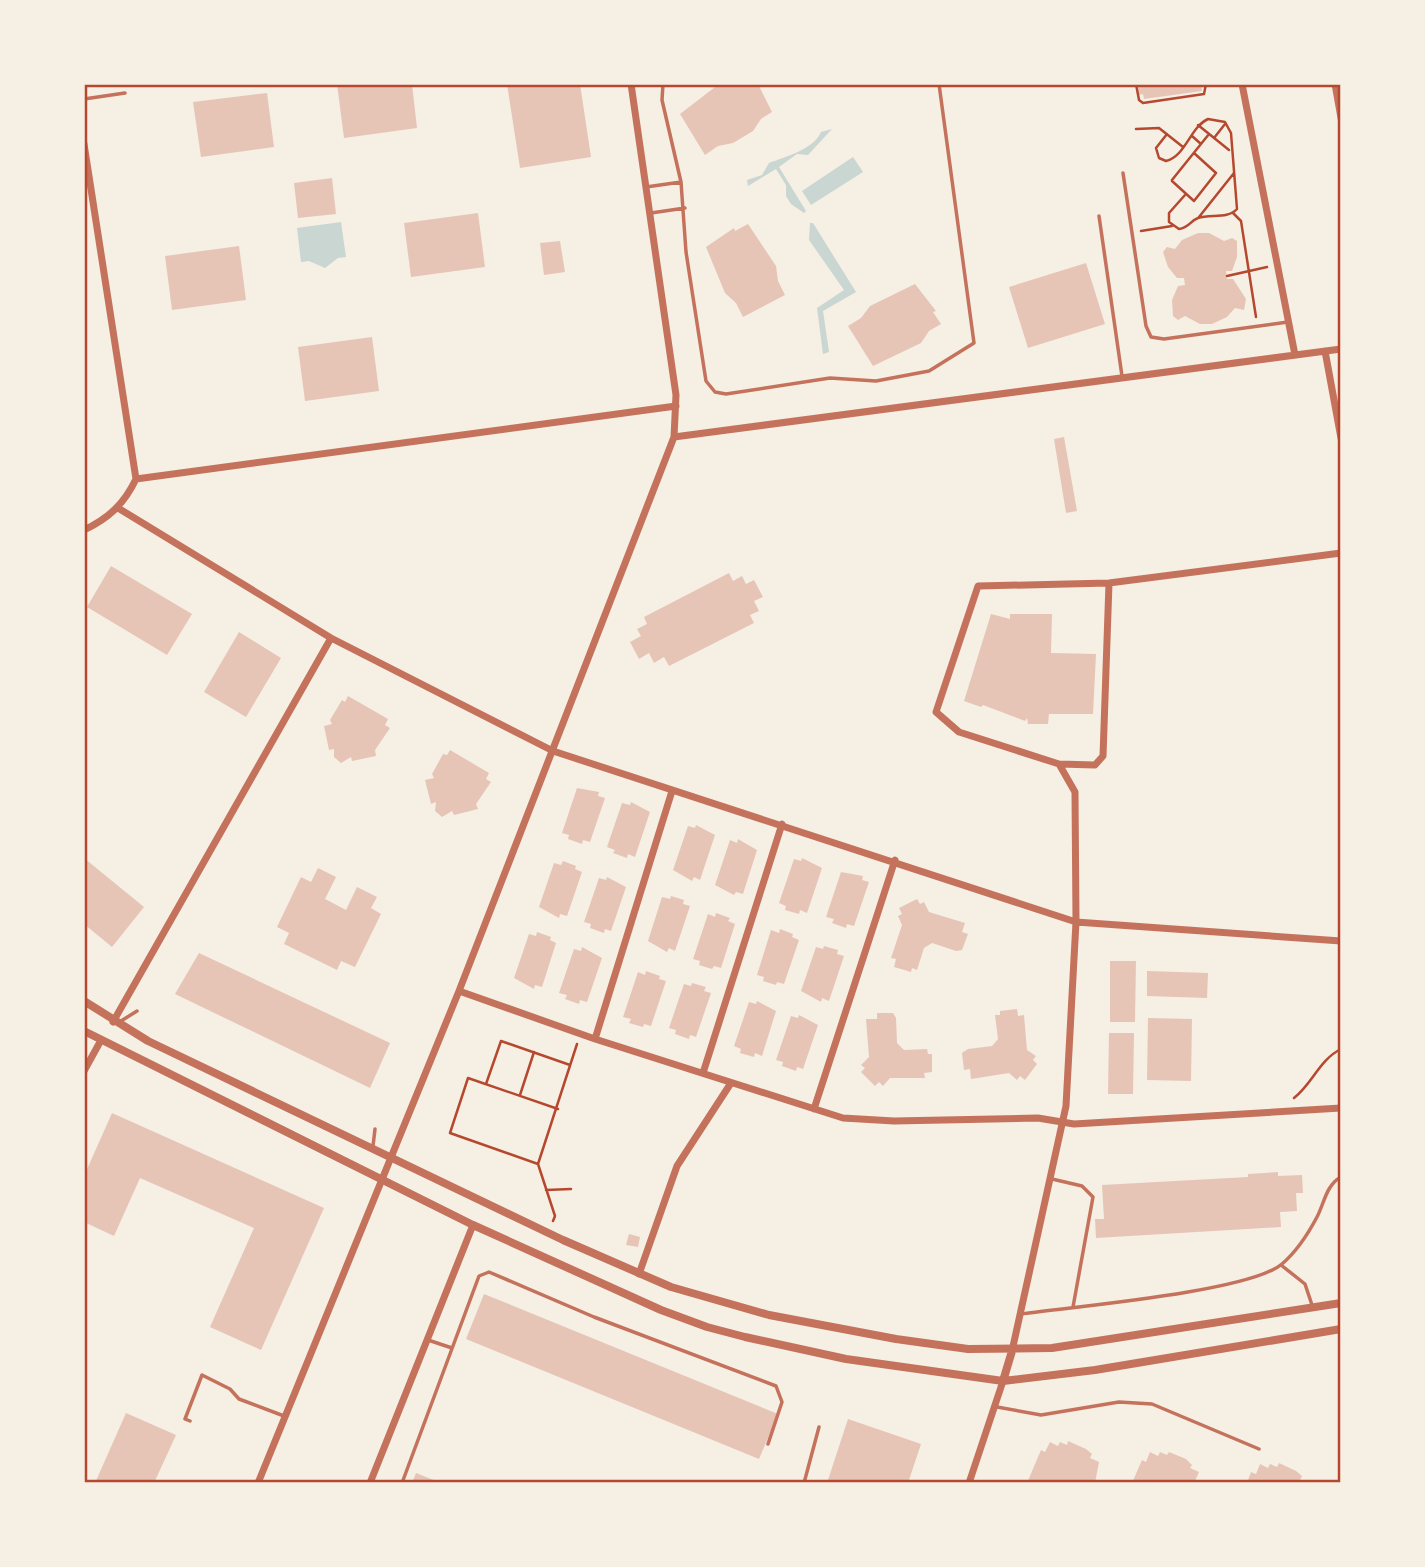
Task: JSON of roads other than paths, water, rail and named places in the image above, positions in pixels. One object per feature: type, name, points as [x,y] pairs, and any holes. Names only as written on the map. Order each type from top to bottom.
[{"type":"street","points":[[258,1483],[393,1158],[674,437],[676,406],[631,84]]},
{"type":"street","points":[[1242,84],[1295,355]]},
{"type":"street","points":[[1335,84],[1341,118]]},
{"type":"street","points":[[84,144],[136,479],[118,508],[105,520],[85,529]]},
{"type":"street","points":[[674,437],[1341,349]]},
{"type":"street","points":[[1325,351],[1341,438]]},
{"type":"street","points":[[136,479],[676,406]]},
{"type":"street","points":[[118,508],[331,638],[553,751],[895,860],[1076,922],[1341,941]]},
{"type":"street","points":[[1109,583],[1103,756],[1095,765],[1059,764],[958,732],[936,712],[978,586],[1109,583],[1341,554]]},
{"type":"street","points":[[115,1023],[331,638]]},
{"type":"street","points":[[969,1483],[1012,1350],[1063,1123],[1076,922],[1075,792],[1059,764]]},
{"type":"street","points":[[594,1039],[672,790]]},
{"type":"street","points":[[704,1073],[782,824]]},
{"type":"street","points":[[814,1109],[895,860]]},
{"type":"street","points":[[459,991],[594,1039],[843,1118],[1038,1118],[1063,1123],[1341,1108]]},
{"type":"street","points":[[84,1001],[115,1023],[550,1234],[639,1274],[706,1299],[795,1320],[907,1341],[1012,1350],[1052,1348],[1341,1303]]},
{"type":"street","points":[[84,1031],[473,1225],[661,1310],[707,1327],[846,1359],[1003,1381],[1082,1373],[1341,1329]]},
{"type":"street","points":[[84,1071],[100,1041]]},
{"type":"street","points":[[639,1274],[677,1166],[732,1083]]},
{"type":"street","points":[[370,1483],[473,1225]]},
{"type":"lane","points":[[663,84],[662,100],[685,208],[685,252],[706,381],[716,392],[726,394],[830,378],[876,381],[929,371],[974,344],[939,84]]},
{"type":"lane","points":[[84,99],[125,93]]},
{"type":"lane","points":[[1124,173],[1146,326],[1151,337],[1164,339],[1288,322]]},
{"type":"lane","points":[[646,187],[681,182]]},
{"type":"lane","points":[[649,213],[685,208]]},
{"type":"lane","points":[[1099,216],[1122,378]]},
{"type":"lane","points":[[115,1023],[137,1011]]},
{"type":"lane","points":[[373,1149],[375,1129]]},
{"type":"lane","points":[[1021,1314],[1163,1296],[1257,1278],[1281,1265],[1307,1234],[1332,1184],[1341,1177]]},
{"type":"lane","points":[[1052,1179],[1082,1186],[1093,1197],[1073,1307]]},
{"type":"lane","points":[[1281,1265],[1305,1284],[1312,1307]]},
{"type":"lane","points":[[402,1483],[479,1276],[496,1273],[594,1317],[776,1386],[782,1402],[768,1444]]},
{"type":"lane","points":[[428,1340],[452,1348]]},
{"type":"lane","points":[[190,1421],[185,1419],[202,1376],[230,1389],[239,1399],[285,1416]]},
{"type":"lane","points":[[995,1406],[1041,1415],[1119,1402],[1152,1404],[1259,1449]]},
{"type":"lane","points":[[804,1483],[819,1427]]}]
